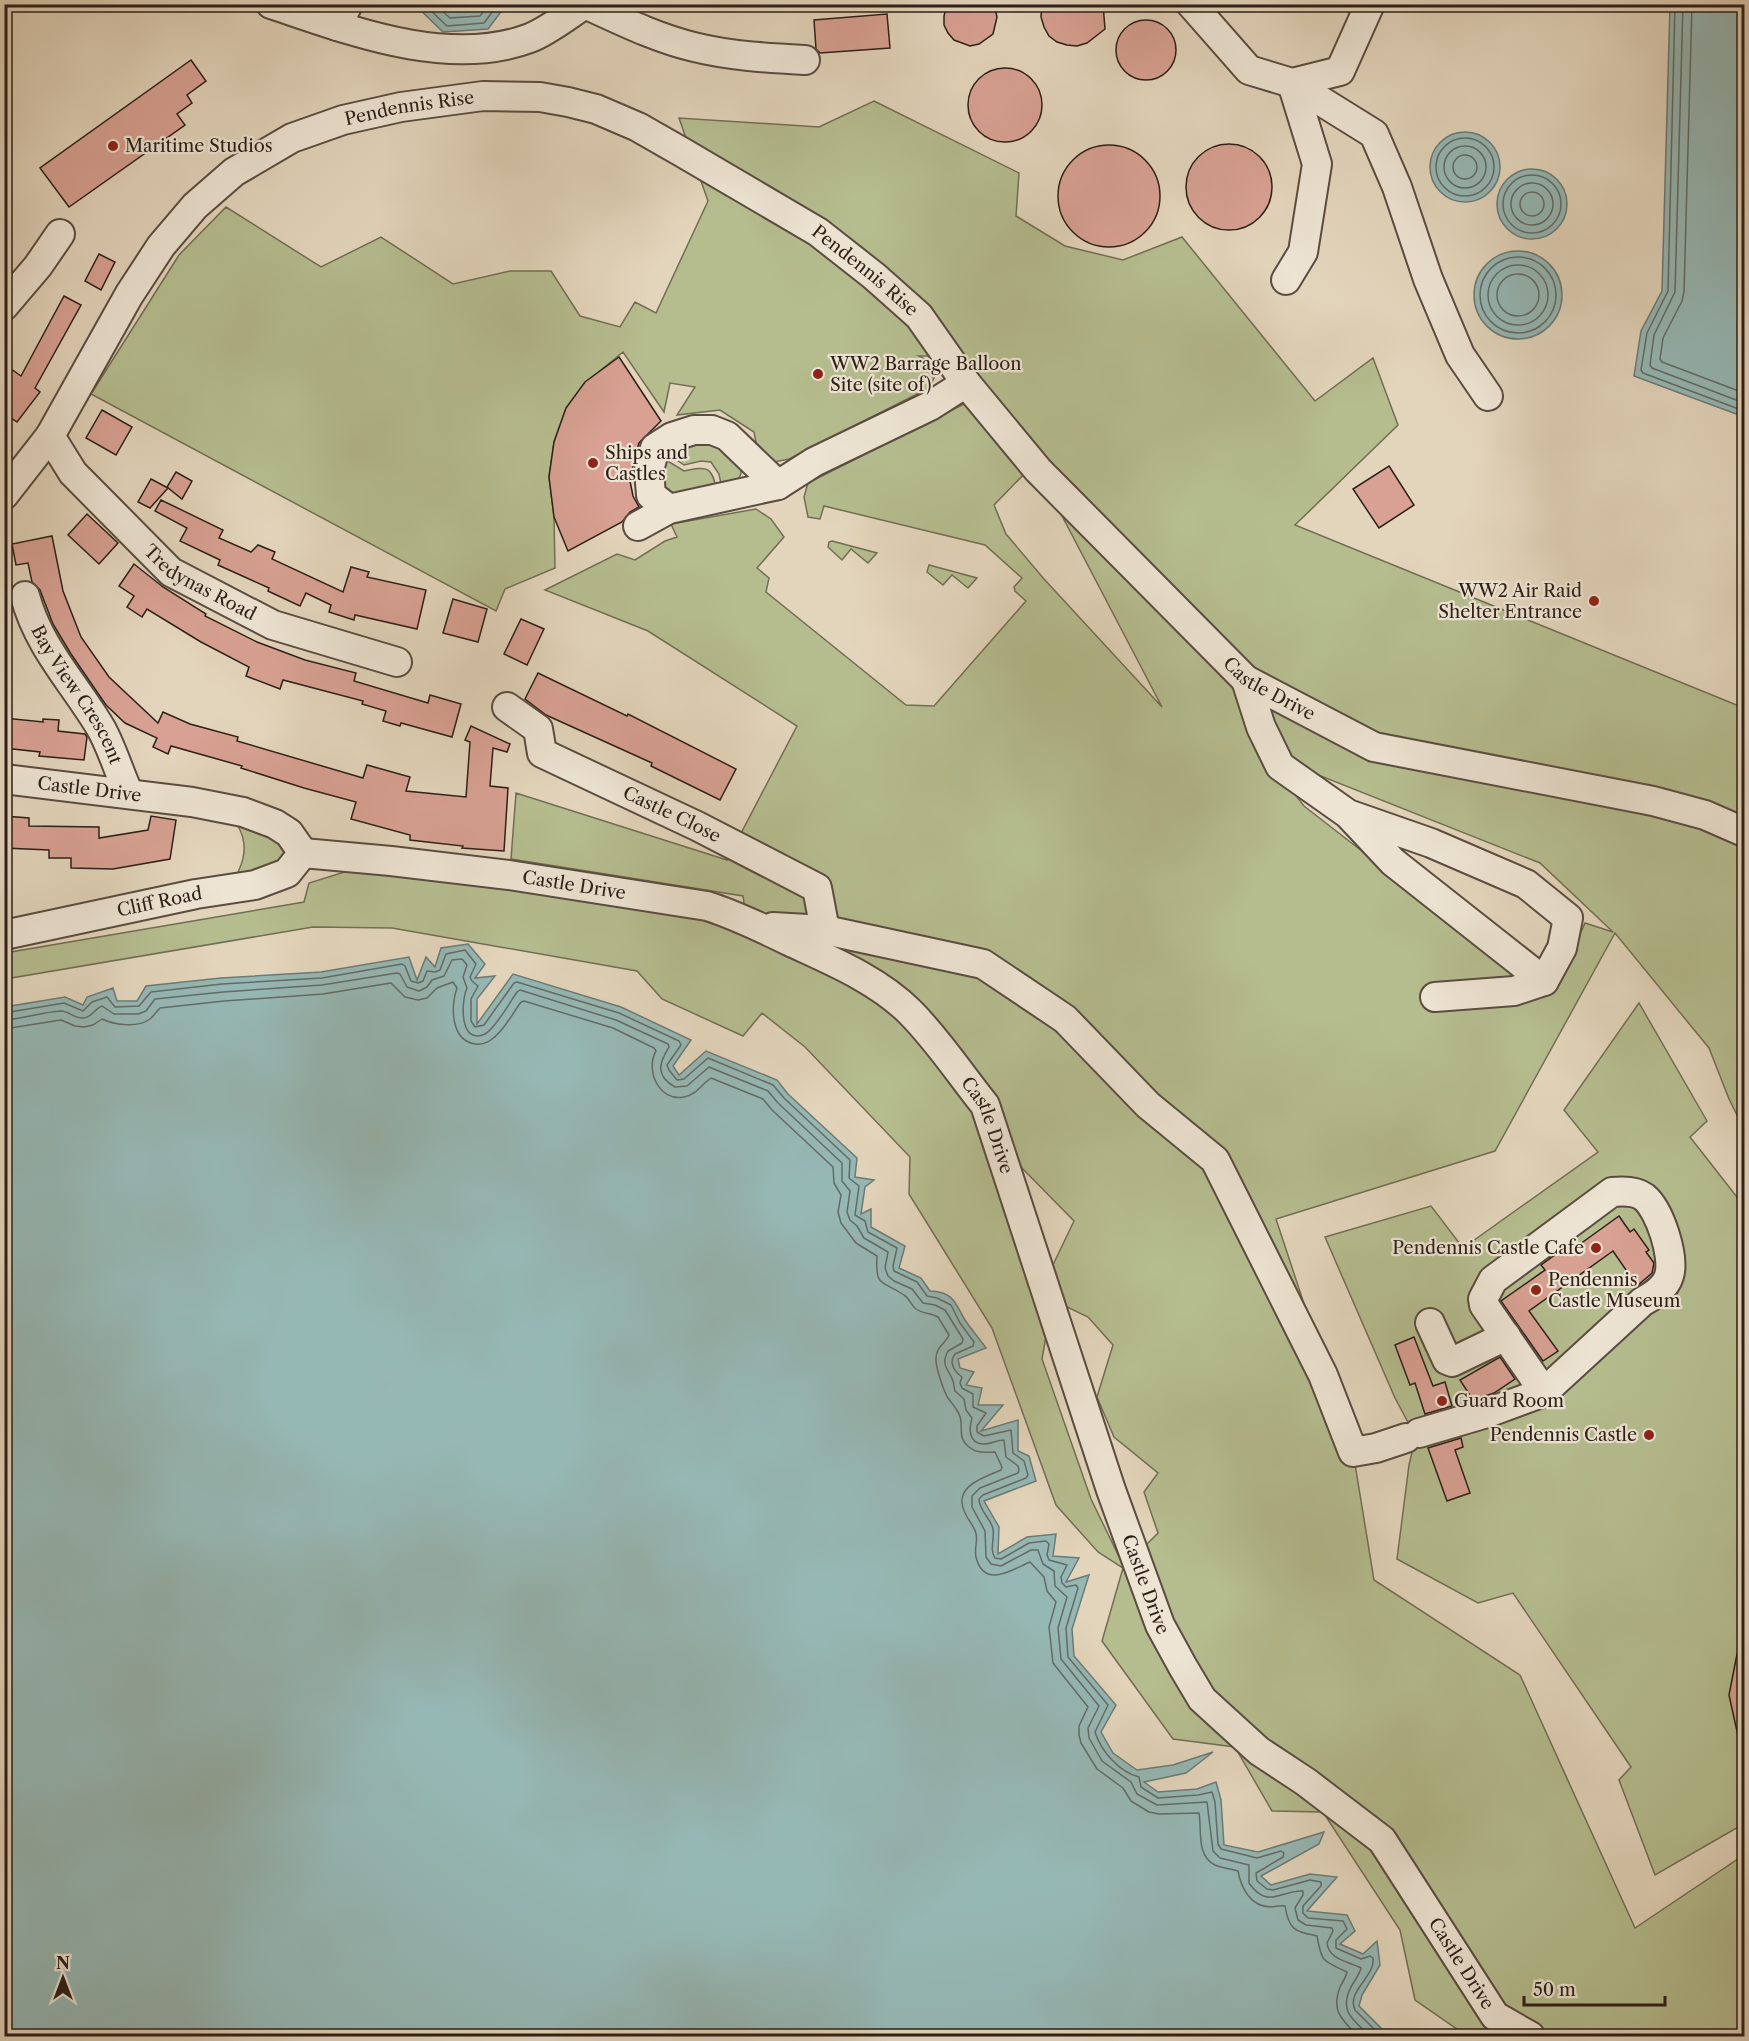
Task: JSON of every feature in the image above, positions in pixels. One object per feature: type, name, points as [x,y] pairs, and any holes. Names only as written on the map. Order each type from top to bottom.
[{"type":"street","points":[[271,4],[342,15],[373,38],[440,48],[484,48],[531,38],[585,4],[628,24],[693,47],[748,57],[805,60]]},
{"type":"street","points":[[1191,4],[1249,70],[1292,83],[1374,134],[1397,187],[1428,279],[1460,356],[1488,396]]},
{"type":"street","points":[[1292,83],[1340,71],[1370,4]]},
{"type":"street","points":[[1286,280],[1303,252],[1317,164],[1292,83]]},
{"type":"street","name":"Pendennis Rise","points":[[4,495],[50,436],[129,295],[161,246],[195,206],[234,172],[292,138],[343,120],[401,107],[483,96],[540,97],[596,108],[638,127],[818,232],[874,276],[919,316],[928,327]]},
{"type":"street","points":[[4,306],[38,266],[60,234]]},
{"type":"street","name":"Castle Drive","points":[[928,327],[966,383],[1038,470],[1246,680],[1374,747],[1653,801],[1705,815],[1744,832]]},
{"type":"street","points":[[639,526],[669,509],[778,485],[814,462],[930,406],[966,383]]},
{"type":"street","points":[[669,509],[651,495],[649,471],[655,448],[672,437],[694,430],[712,430],[727,436],[778,485]]},
{"type":"street","name":"Tredynas Road","points":[[50,436],[73,473],[171,572],[273,625],[397,662]]},
{"type":"street","name":"Bay View Crescent","points":[[25,596],[30,617],[48,652],[100,727],[129,794]]},
{"type":"street","points":[[1246,680],[1261,727],[1280,766],[1348,814],[1393,862],[1544,981]]},
{"type":"street","name":"Castle Close","points":[[507,707],[538,729],[542,753],[697,825],[817,888],[825,930]]},
{"type":"street","name":"Castle Drive","points":[[4,779],[192,802],[243,812],[275,824],[289,833],[303,853],[510,875],[707,906],[732,914],[839,964],[878,988],[909,1011],[985,1105],[1111,1490],[1160,1625],[1202,1699],[1259,1751],[1306,1782],[1382,1840],[1495,2016],[1530,2037]]},
{"type":"street","points":[[1348,814],[1431,843],[1526,884],[1568,918],[1562,948],[1544,981],[1514,991],[1435,997]]},
{"type":"street","name":"Cliff Road","points":[[4,936],[196,894],[255,885],[287,873],[303,853]]},
{"type":"street","points":[[758,927],[825,930],[982,964],[1065,1019],[1148,1105],[1215,1160],[1323,1375],[1353,1452],[1376,1448],[1487,1413],[1544,1392],[1642,1302],[1660,1290],[1669,1277],[1670,1258],[1662,1225],[1651,1203],[1642,1195],[1623,1191],[1612,1192],[1493,1280],[1484,1299],[1484,1305],[1544,1392]]},
{"type":"street","points":[[1430,1323],[1447,1360],[1452,1362],[1506,1336]]},
{"type":"green space","points":[[874,101],[1019,173],[1016,216],[1065,246],[1123,260],[1182,237],[1315,401],[1373,358],[1398,425],[1295,525],[1744,708],[1744,1129],[1729,1099],[1709,1048],[1615,933],[1495,1151],[1276,1219],[1353,1452],[1374,1580],[1520,1675],[1635,1928],[1744,1855],[1744,2036],[1467,2036],[1415,2000],[1400,1930],[1323,1812],[1272,1811],[1235,1747],[1173,1739],[1102,1641],[1123,1568],[1098,1552],[1056,1505],[992,1328],[909,1194],[910,1157],[805,1047],[762,1013],[743,1036],[662,999],[637,971],[392,928],[313,927],[5,979],[5,953],[304,902],[309,883],[351,870],[647,896],[749,938],[743,896],[511,859],[516,793],[727,860],[797,726],[648,631],[545,590],[617,554],[635,560],[665,541],[677,537],[671,524],[756,509],[771,519],[784,537],[757,568],[769,578],[766,592],[906,705],[934,706],[1026,601],[1015,591],[1014,587],[1022,578],[985,545],[824,506],[820,519],[808,517],[804,497],[808,483],[966,403],[1028,470],[994,505],[1006,534],[1044,579],[1162,707],[1038,470],[956,356],[919,356],[931,363],[935,376],[929,388],[789,459],[774,462],[758,453],[754,432],[720,410],[677,415],[695,387],[670,383],[664,412],[623,352],[585,383],[566,408],[554,442],[549,477],[554,517],[555,568],[505,589],[496,611],[91,394],[179,255],[226,207],[321,267],[381,237],[453,284],[510,271],[551,271],[580,316],[620,327],[635,302],[656,313],[708,201],[679,118],[819,127]],"holes":[[[1263,753],[1540,863],[1613,932],[1585,923],[1570,957],[1547,995],[1304,806]],[[1018,1164],[1074,1221],[1051,1269],[1063,1305],[1088,1317],[1113,1345],[1097,1397],[1114,1437],[1158,1473],[1144,1492],[1158,1533],[1124,1567],[1091,1499],[1042,1359],[1047,1331]]]},
{"type":"green space","points":[[706,436],[741,464],[738,481],[721,484],[719,474],[711,462],[701,461],[684,465],[665,452]]},
{"type":"green space","points":[[661,457],[684,471],[708,470],[713,477],[717,492],[681,501],[655,482]]},
{"type":"green space","points":[[829,542],[877,553],[868,563],[851,549],[842,560],[828,547]]},
{"type":"green space","points":[[929,565],[977,578],[968,588],[952,575],[943,585],[927,572]]},
{"type":"green space","points":[[238,826],[258,831],[276,841],[284,852],[280,864],[235,878],[244,852],[243,839]]},
{"type":"green space","points":[[1639,1003],[1707,1121],[1690,1137],[1744,1206],[1744,1826],[1740,1826],[1655,1875],[1619,1780],[1631,1767],[1513,1593],[1478,1603],[1397,1559],[1409,1465],[1414,1444],[1410,1426],[1395,1398],[1325,1237],[1431,1206],[1463,1248],[1598,1152],[1564,1110]]},
{"type":"water","points":[[415,5],[506,5],[488,29],[443,32]]},
{"type":"water","points":[[1670,5],[1744,5],[1744,417],[1634,376],[1641,331],[1662,291]]},
{"type":"water","points":[[1465,132],[1484,138],[1494,148],[1500,167],[1494,186],[1484,196],[1465,202],[1446,196],[1436,186],[1430,167],[1436,148],[1446,138]]},
{"type":"water","points":[[1532,169],[1551,175],[1561,185],[1567,204],[1561,223],[1551,233],[1532,239],[1513,233],[1503,223],[1497,204],[1503,185],[1513,175]]},
{"type":"water","points":[[1518,251],[1535,255],[1549,264],[1558,278],[1562,295],[1558,312],[1549,326],[1535,335],[1518,339],[1501,335],[1487,326],[1478,312],[1474,295],[1478,278],[1487,264],[1501,255]]},
{"type":"water","points":[[468,944],[485,964],[475,978],[495,976],[477,999],[477,1024],[513,974],[621,1007],[691,1040],[673,1066],[679,1075],[706,1051],[777,1080],[788,1094],[857,1158],[855,1177],[874,1180],[865,1187],[861,1214],[871,1209],[871,1227],[905,1246],[899,1268],[921,1278],[930,1291],[949,1296],[986,1348],[958,1359],[960,1368],[974,1372],[966,1385],[982,1388],[978,1405],[1003,1405],[981,1431],[1018,1420],[1018,1451],[1029,1456],[1036,1481],[984,1501],[999,1527],[998,1554],[1027,1537],[1056,1534],[1053,1556],[1079,1558],[1066,1582],[1089,1575],[1072,1629],[1074,1656],[1116,1705],[1101,1732],[1113,1753],[1137,1770],[1173,1765],[1213,1752],[1186,1773],[1144,1782],[1158,1792],[1197,1789],[1216,1782],[1221,1800],[1224,1845],[1258,1852],[1324,1832],[1319,1844],[1261,1876],[1271,1885],[1310,1874],[1337,1877],[1307,1911],[1347,1915],[1355,1931],[1340,1944],[1363,1954],[1377,1941],[1380,1965],[1362,1995],[1359,2006],[1389,2036],[5,2036],[5,1007],[65,997],[83,1005],[87,997],[113,988],[117,1001],[137,1001],[146,986],[221,978],[321,972],[409,957],[417,980],[426,957],[435,967],[441,948]]},
{"type":"building","points":[[947,4],[994,4],[997,17],[993,34],[979,44],[970,46],[954,40],[944,25]]},
{"type":"building","points":[[1042,4],[1103,4],[1105,29],[1087,43],[1077,46],[1057,42],[1049,36],[1044,27],[1041,17]]},
{"type":"building","points":[[887,14],[890,48],[820,53],[816,49],[814,20]]},
{"type":"building","points":[[1140,20],[1152,20],[1163,25],[1171,33],[1176,50],[1174,62],[1163,75],[1152,80],[1140,80],[1129,75],[1121,67],[1116,56],[1116,44],[1121,33],[1129,25]]},
{"type":"building","name":"Maritime Studios","points":[[191,60],[206,81],[187,95],[192,103],[177,114],[185,125],[69,207],[40,168]]},
{"type":"building","points":[[1005,68],[1026,74],[1036,84],[1042,105],[1036,126],[1026,136],[1005,142],[984,136],[974,126],[968,105],[974,84],[984,74]]},
{"type":"building","points":[[1221,144],[1237,144],[1260,156],[1269,170],[1272,187],[1269,204],[1260,218],[1237,230],[1221,230],[1205,223],[1193,211],[1186,195],[1186,179],[1193,163],[1205,151]]},
{"type":"building","points":[[1109,145],[1129,149],[1145,160],[1156,176],[1160,196],[1156,216],[1145,232],[1129,243],[1109,247],[1089,243],[1073,232],[1062,216],[1058,196],[1062,176],[1073,160],[1089,149]]},
{"type":"building","points":[[99,254],[115,262],[101,290],[85,281]]},
{"type":"building","points":[[64,296],[81,305],[35,388],[40,392],[17,422],[4,413],[4,364],[21,376]]},
{"type":"building","name":"Ships and Castles","points":[[619,357],[661,421],[639,443],[633,466],[630,481],[633,496],[639,507],[630,512],[622,522],[568,551],[554,517],[549,477],[554,442],[566,408],[585,382]]},
{"type":"building","points":[[102,410],[132,427],[116,455],[86,438]]},
{"type":"building","points":[[1389,466],[1414,505],[1379,528],[1353,489]]},
{"type":"building","points":[[176,472],[192,481],[182,499],[167,487]]},
{"type":"building","points":[[151,479],[168,488],[150,508],[138,502]]},
{"type":"building","points":[[161,500],[223,530],[219,538],[251,552],[258,545],[275,552],[272,559],[343,592],[351,567],[369,572],[367,577],[426,590],[417,629],[355,615],[354,620],[329,612],[331,605],[306,593],[300,606],[268,591],[269,588],[218,565],[220,560],[180,541],[187,528],[155,511]]},
{"type":"building","points":[[87,514],[118,543],[99,564],[68,535]]},
{"type":"building","points":[[52,536],[63,591],[81,637],[109,677],[158,723],[163,712],[190,724],[238,737],[237,741],[363,778],[367,765],[410,777],[406,791],[466,797],[470,742],[465,740],[471,726],[510,744],[507,752],[493,748],[490,786],[508,788],[504,851],[462,848],[463,846],[410,840],[410,835],[351,819],[356,802],[171,746],[168,754],[153,747],[157,738],[125,723],[106,705],[53,624],[40,590],[32,582],[28,563],[16,565],[12,544]]},
{"type":"building","points":[[134,564],[163,587],[206,614],[205,616],[257,642],[305,660],[356,673],[354,681],[428,703],[430,695],[461,704],[452,737],[401,723],[400,726],[383,721],[386,711],[362,704],[363,701],[283,680],[280,689],[246,676],[249,667],[201,642],[147,609],[142,617],[127,607],[134,596],[119,586]]},
{"type":"building","points":[[453,599],[487,609],[478,642],[443,633]]},
{"type":"building","points":[[521,619],[544,629],[527,665],[504,654]]},
{"type":"building","points":[[538,673],[627,716],[628,714],[736,769],[720,800],[651,766],[652,763],[546,715],[525,699]]},
{"type":"building","points":[[4,718],[43,722],[43,719],[59,720],[58,731],[85,734],[87,737],[84,760],[39,756],[40,752],[4,748]]},
{"type":"building","points":[[4,816],[29,818],[29,826],[99,827],[99,838],[148,830],[151,816],[176,820],[170,859],[113,869],[71,868],[71,858],[49,858],[49,850],[4,848]]},
{"type":"building","points":[[1619,1216],[1630,1232],[1634,1229],[1649,1250],[1646,1252],[1654,1263],[1652,1273],[1637,1286],[1613,1251],[1529,1311],[1558,1351],[1543,1361],[1501,1301],[1545,1270],[1541,1265],[1566,1247],[1569,1252]]},
{"type":"building","points":[[1414,1337],[1433,1386],[1445,1382],[1452,1406],[1425,1414],[1415,1383],[1410,1385],[1395,1345]]},
{"type":"building","points":[[1500,1357],[1515,1379],[1494,1393],[1473,1400],[1460,1380]]},
{"type":"building","points":[[1461,1438],[1463,1447],[1455,1450],[1470,1493],[1447,1501],[1428,1448]]},
{"type":"building","points":[[1737,1654],[1744,1654],[1744,1735],[1738,1736],[1729,1695]]},
{"type":"place","name":"Maritime Studios","points":[[113,146]]},
{"type":"place","name":"WW2 Barrage Balloon Site (site of)","points":[[818,374]]},
{"type":"place","name":"Ships and Castles","points":[[593,463]]},
{"type":"place","name":"WW2 Air Raid Shelter Entrance","points":[[1594,601]]},
{"type":"place","name":"Pendennis Castle Cafe","points":[[1596,1248]]},
{"type":"place","name":"Pendennis Castle Museum","points":[[1536,1290]]},
{"type":"place","name":"Guard Room","points":[[1442,1401]]},
{"type":"place","name":"Pendennis Castle","points":[[1649,1435]]}]
